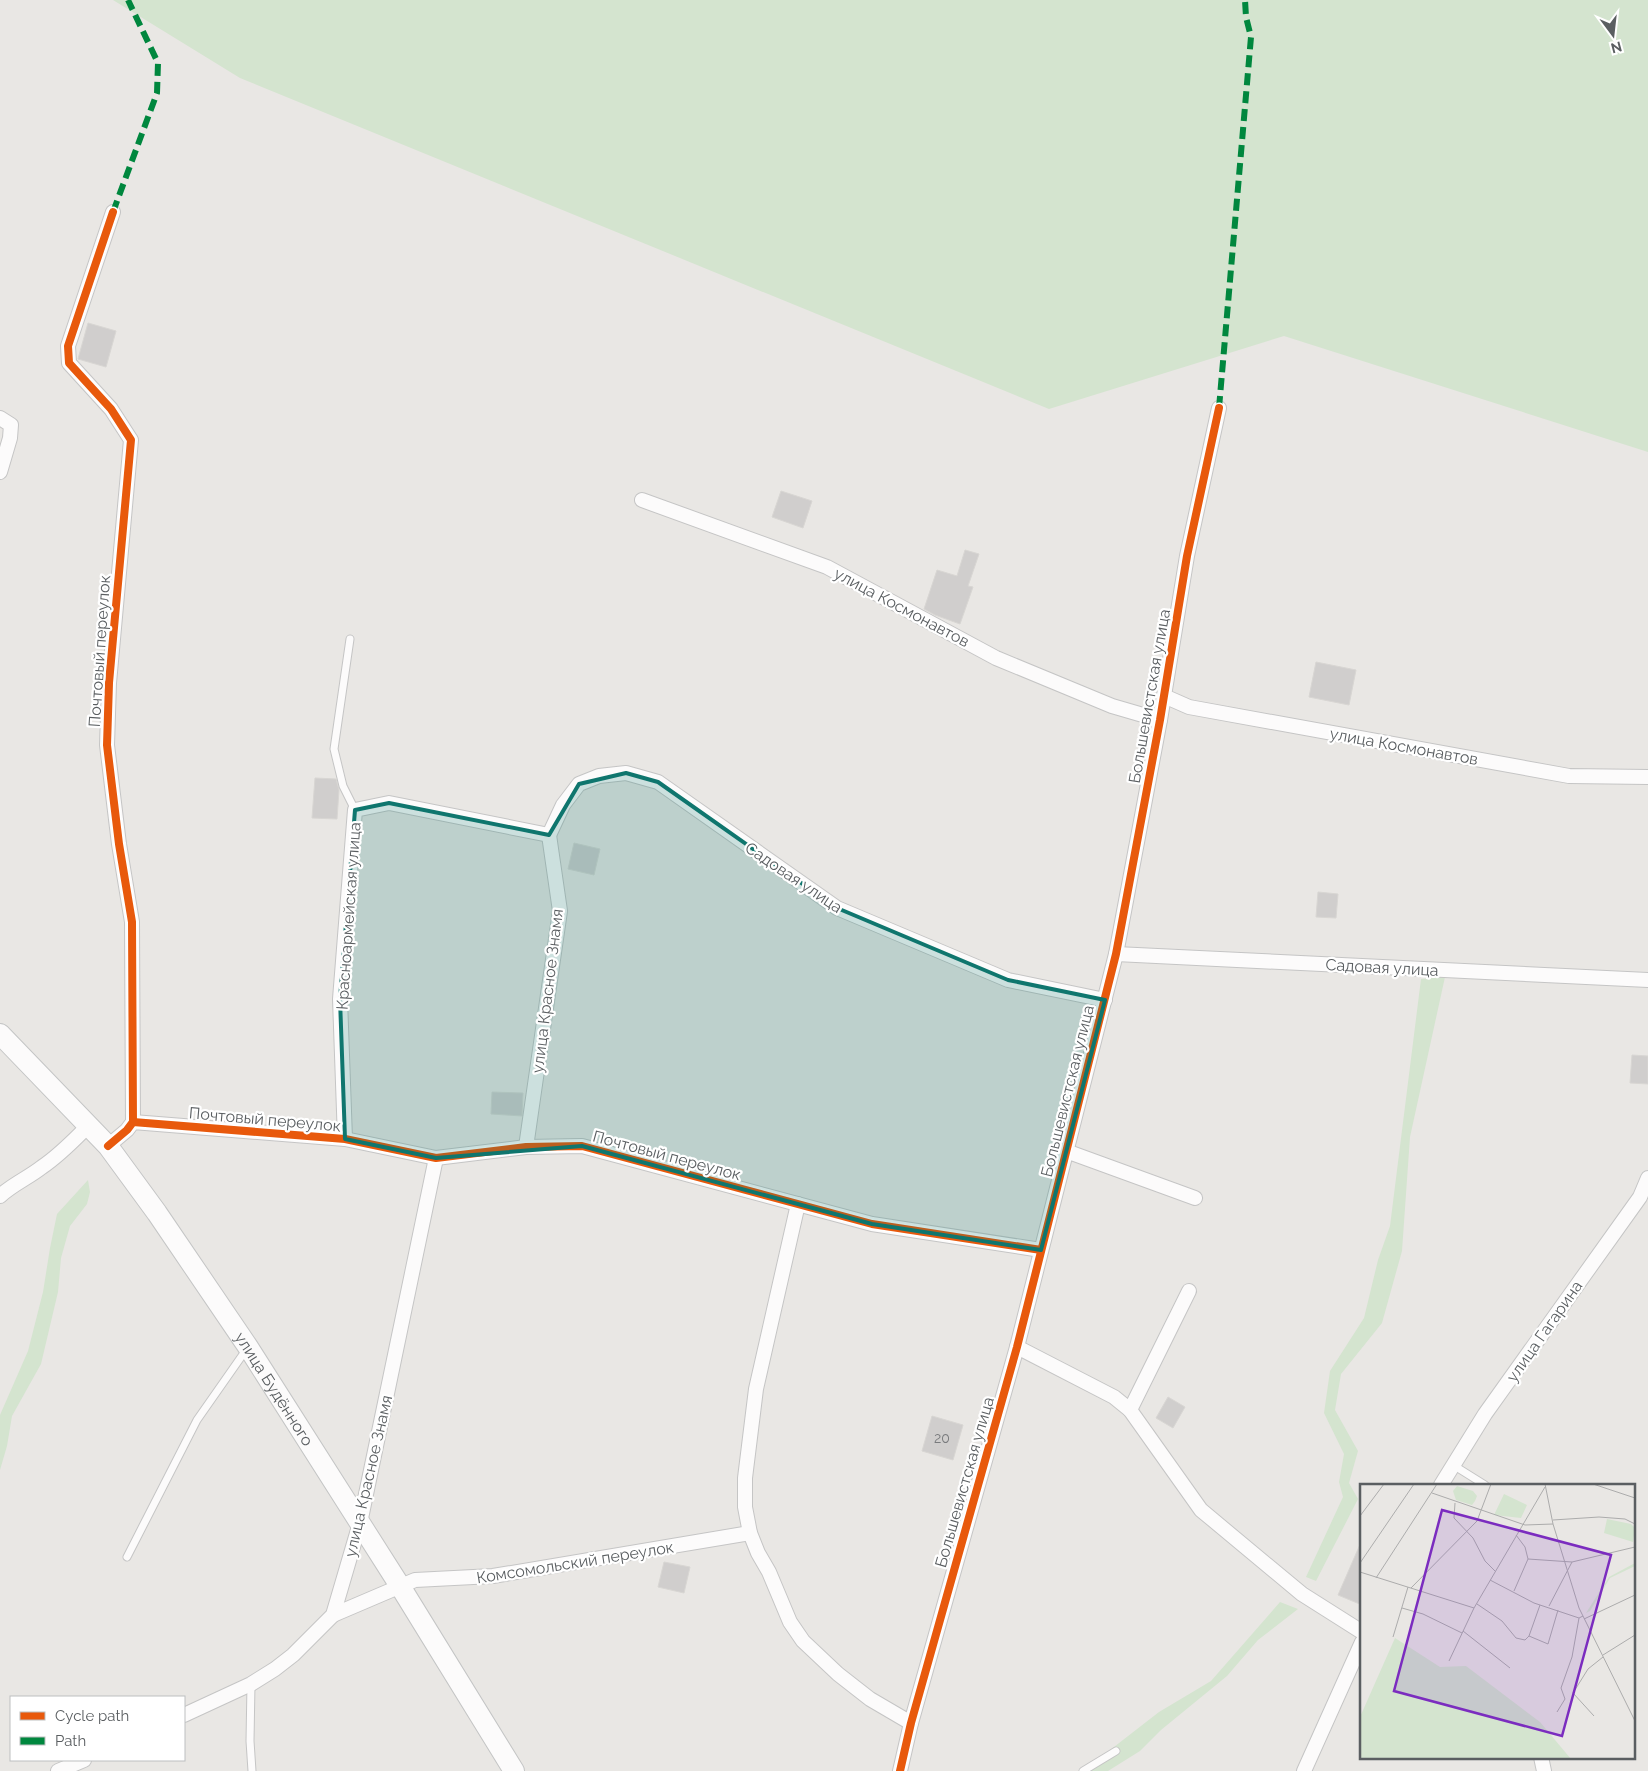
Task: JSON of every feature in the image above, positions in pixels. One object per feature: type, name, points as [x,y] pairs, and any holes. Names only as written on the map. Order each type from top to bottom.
[{"type":"main road","name":"улица Будённого","points":[[0,1034],[108,1146],[157,1213],[248,1347],[400,1586],[514,1771]]},
{"type":"street","name":"Почтовый переулок","points":[[113,212],[68,346],[68,363],[111,409],[131,440],[109,683],[107,745],[119,844],[132,922],[133,1122],[344,1139],[436,1158],[526,1147],[582,1146],[872,1224],[1041,1250]]},
{"type":"street","name":"Большевистская улица","points":[[900,1771],[911,1723],[1016,1347],[1116,954],[1160,720],[1187,556],[1219,408]]},
{"type":"street","points":[[0,472],[10,438],[6,421]]},
{"type":"street","name":"улица Космонавтов","points":[[642,500],[827,567],[996,658],[1112,706],[1160,720]]},
{"type":"street","name":"улица Космонавтов","points":[[1164,696],[1189,707],[1569,776],[1648,778]]},
{"type":"street","name":"Садовая улица","points":[[549,835],[563,805],[579,784],[599,776],[626,773],[658,782],[836,908],[1008,980],[1105,1000]]},
{"type":"street","points":[[355,810],[388,803],[549,835]]},
{"type":"street","name":"Красноармейская улица","points":[[344,1139],[340,999],[355,810]]},
{"type":"street","name":"улица Красное Знамя","points":[[526,1147],[560,911],[549,835]]},
{"type":"street","name":"Садовая улица","points":[[1116,954],[1648,980]]},
{"type":"street","points":[[108,1146],[127,1130],[133,1122]]},
{"type":"street","points":[[0,1196],[9,1187],[60,1154],[89,1125]]},
{"type":"street","points":[[1066,1151],[1195,1198]]},
{"type":"street","name":"улица Красное Знамя","points":[[185,1716],[251,1684],[275,1669],[293,1655],[333,1615],[360,1523],[436,1158]]},
{"type":"street","name":"улица Гагарина","points":[[1442,1484],[1485,1414],[1640,1197],[1648,1178]]},
{"type":"street","points":[[798,1204],[756,1389],[744,1478],[745,1507],[750,1533],[790,1622],[803,1641],[838,1674],[870,1699],[911,1723]]},
{"type":"street","points":[[1130,1410],[1189,1291]]},
{"type":"street","points":[[1016,1347],[1114,1397],[1130,1410],[1201,1510],[1302,1594],[1360,1631]]},
{"type":"street","name":"Комсомольский переулок","points":[[333,1615],[415,1580],[493,1576],[750,1533]]},
{"type":"street","points":[[1304,1771],[1360,1646]]},
{"type":"street","points":[[1541,1758],[1544,1771]]},
{"type":"street","points":[[58,1771],[82,1761]]},
{"type":"lane","name":"Красноармейская улица","points":[[350,639],[334,749],[343,786],[355,810]]},
{"type":"lane","points":[[127,1558],[197,1420],[248,1347]]},
{"type":"lane","points":[[1453,1465],[1483,1484]]},
{"type":"lane","points":[[251,1684],[250,1741],[252,1771]]},
{"type":"lane","points":[[1083,1771],[1116,1751]]},
{"type":"highlighted area","points":[[626,773],[658,782],[837,908],[1008,980],[1105,1000],[1041,1250],[872,1224],[582,1146],[436,1158],[345,1139],[340,999],[355,810],[389,803],[549,835],[579,784]]},
{"type":"green space","points":[[113,0],[1648,0],[1648,452],[1284,336],[1049,409],[240,78]]},
{"type":"green space","points":[[1445,977],[1410,1137],[1402,1251],[1382,1323],[1341,1374],[1335,1410],[1358,1451],[1349,1483],[1358,1499],[1316,1581],[1306,1577],[1343,1497],[1339,1482],[1344,1454],[1324,1413],[1330,1371],[1364,1318],[1378,1260],[1390,1226],[1421,979]]},
{"type":"green space","points":[[88,1180],[90,1192],[87,1204],[70,1226],[61,1258],[58,1292],[41,1364],[12,1416],[7,1446],[0,1470],[0,1415],[28,1351],[43,1292],[57,1214]]},
{"type":"green space","points":[[1280,1602],[1298,1609],[1258,1640],[1227,1676],[1161,1730],[1140,1751],[1108,1771],[1083,1771],[1159,1712],[1211,1681]]},
{"type":"building","points":[[88,323],[116,331],[106,367],[78,359]]},
{"type":"building","points":[[781,491],[812,501],[803,528],[772,517]]},
{"type":"building","points":[[965,550],[979,554],[968,586],[973,587],[960,624],[924,609],[937,570],[957,576]]},
{"type":"building","points":[[1316,662],[1356,670],[1349,705],[1309,697]]},
{"type":"building","points":[[315,778],[336,779],[339,790],[337,819],[312,818]]},
{"type":"building","points":[[574,843],[600,849],[594,875],[568,869]]},
{"type":"building","points":[[1318,892],[1338,894],[1336,918],[1316,917]]},
{"type":"building","points":[[1632,1055],[1648,1056],[1648,1084],[1630,1083]]},
{"type":"building","points":[[492,1092],[523,1093],[522,1116],[491,1114]]},
{"type":"building","points":[[1168,1397],[1185,1407],[1173,1428],[1156,1418]]},
{"type":"building","points":[[932,1416],[963,1425],[953,1460],[922,1451]]},
{"type":"building","points":[[1360,1545],[1360,1604],[1338,1595]]},
{"type":"building","points":[[664,1562],[690,1567],[684,1593],[658,1587]]},
{"type":"marked path","points":[[113,212],[157,93],[158,63],[128,0]]},
{"type":"marked path","points":[[1219,408],[1251,37],[1246,17],[1245,0]]},
{"type":"cycle path","points":[[113,212],[68,346],[69,363],[111,409],[131,440],[109,683],[107,745],[119,844],[132,922],[133,1122]]},
{"type":"cycle path","points":[[900,1771],[911,1723],[1017,1347],[1116,954],[1160,720],[1187,556],[1219,408]]},
{"type":"cycle path","points":[[108,1146],[127,1130],[133,1122],[345,1139],[436,1158],[526,1147],[582,1146],[872,1224],[1041,1250]]}]
